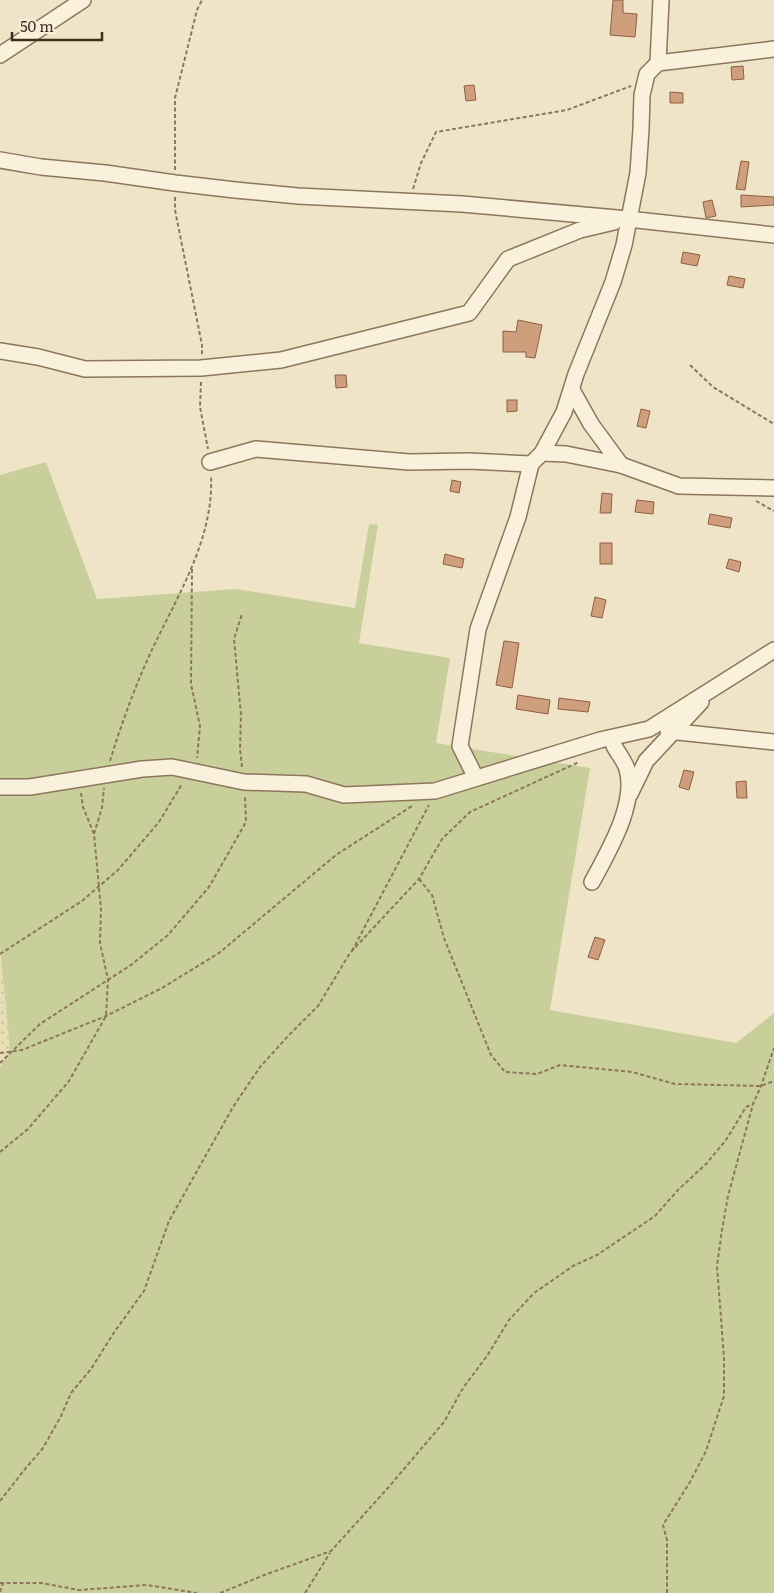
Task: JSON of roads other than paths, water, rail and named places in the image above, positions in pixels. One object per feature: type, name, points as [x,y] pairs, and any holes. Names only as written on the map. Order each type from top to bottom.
[{"type":"street","points":[[0,56],[83,0]]},
{"type":"street","points":[[476,778],[460,746],[478,629],[518,517],[531,464],[542,453],[564,412],[578,366],[613,282],[624,245],[638,173],[642,129],[642,95],[652,69],[661,0]]},
{"type":"street","points":[[652,69],[774,49]]},
{"type":"street","points":[[0,160],[41,167],[298,196],[409,200],[628,219],[774,236]]},
{"type":"street","points":[[0,351],[38,357],[85,369],[201,368],[281,360],[469,313],[508,259],[580,230],[628,219]]},
{"type":"street","points":[[572,390],[590,424],[621,465]]},
{"type":"street","points":[[210,462],[256,449],[409,462],[468,461],[531,464]]},
{"type":"street","points":[[542,453],[566,454],[621,465],[679,486],[774,488]]},
{"type":"street","points":[[0,787],[30,786],[142,769],[172,767],[244,782],[306,784],[344,795],[435,792],[600,740],[649,729],[774,650]]},
{"type":"street","points":[[592,882],[610,847],[628,797],[646,761],[699,706],[706,693]]},
{"type":"street","points":[[649,729],[774,742]]},
{"type":"street","points":[[614,746],[627,767],[630,785],[628,797]]}]
